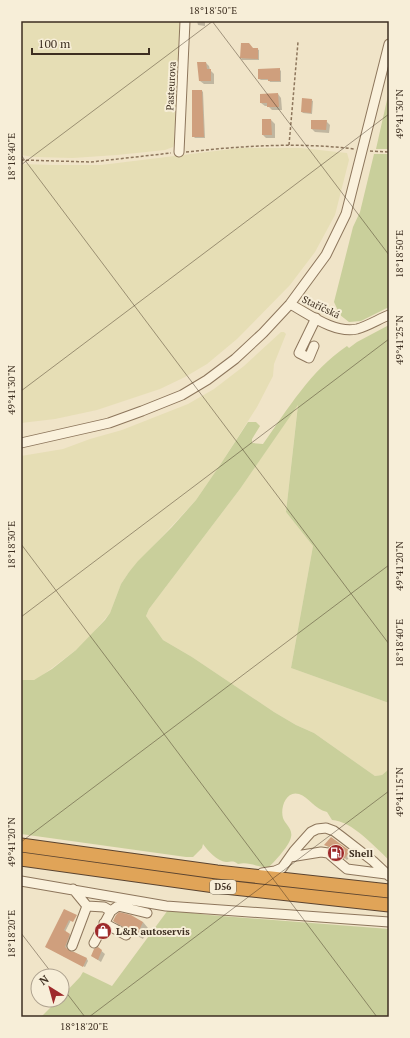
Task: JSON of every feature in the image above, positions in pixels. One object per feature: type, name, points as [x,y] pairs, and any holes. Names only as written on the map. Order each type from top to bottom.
[{"type":"highway","name":"D56","points":[[21,845],[217,872],[389,891]]},
{"type":"highway","name":"D56","points":[[21,859],[215,886],[389,905]]},
{"type":"street","name":"Pasteurova","points":[[179,152],[185,21]]},
{"type":"street","points":[[21,444],[109,423],[142,412],[182,395],[207,380],[235,359],[263,333],[290,304],[326,255],[346,214],[389,44]]},
{"type":"street","name":"Staříčská","points":[[290,304],[316,318],[348,330],[358,329],[389,315]]},
{"type":"street","points":[[314,346],[309,358],[299,353],[316,318]]},
{"type":"street","points":[[217,872],[271,872],[282,868],[311,832],[317,829],[326,828],[334,831],[342,837],[373,861],[388,875]]},
{"type":"street","points":[[290,857],[321,852],[328,853],[347,869],[388,875]]},
{"type":"street","points":[[21,881],[166,906],[389,922]]},
{"type":"street","points":[[73,889],[87,906],[104,907],[111,911]]},
{"type":"street","points":[[72,946],[87,906]]},
{"type":"street","points":[[94,943],[111,911],[118,906],[147,913]]},
{"type":"street","points":[[104,924],[126,935]]},
{"type":"path","points":[[289,145],[298,42]]},
{"type":"path","points":[[21,160],[91,162],[179,152],[238,147],[289,145],[389,152]]},
{"type":"shaded area","points":[[21,21],[180,21],[173,147],[165,150],[73,158],[34,157],[21,155]]},
{"type":"shaded area","points":[[240,148],[301,148],[347,153],[349,160],[335,215],[315,252],[290,285],[237,339],[207,364],[185,377],[160,389],[97,410],[55,419],[21,423],[21,164],[101,165]]},
{"type":"shaded area","points":[[281,332],[286,334],[274,364],[273,376],[257,407],[196,500],[129,572],[121,584],[110,613],[85,642],[40,677],[34,680],[21,680],[21,456],[63,449],[90,439],[122,430],[188,404],[214,389],[244,366]]},
{"type":"shaded area","points":[[298,404],[286,512],[313,546],[291,668],[389,703],[389,769],[382,775],[375,776],[314,733],[296,725],[274,712],[192,657],[163,640],[146,616],[149,609],[240,489]]},
{"type":"green space","points":[[389,91],[389,149],[376,149]]},
{"type":"green space","points":[[374,154],[389,154],[389,307],[361,321],[349,322],[340,315],[334,302],[353,227],[360,212]]},
{"type":"green space","points":[[389,325],[389,703],[291,668],[313,546],[286,512],[298,405],[240,489],[149,609],[146,616],[163,640],[192,657],[274,712],[296,725],[314,733],[375,776],[382,775],[389,769],[389,860],[355,830],[340,821],[332,820],[327,812],[303,796],[294,793],[287,797],[282,809],[283,818],[291,832],[290,840],[282,853],[269,867],[261,867],[246,863],[238,864],[219,860],[207,850],[203,844],[202,848],[193,857],[186,857],[21,834],[21,680],[34,680],[52,669],[76,650],[105,620],[110,613],[121,584],[129,572],[196,500],[248,422],[256,422],[260,426],[252,439],[252,443],[263,444],[291,404],[311,378],[322,367],[347,346],[349,348],[357,342]]},
{"type":"green space","points":[[168,910],[209,915],[389,929],[389,1017],[41,1017],[50,1008],[70,1008],[70,988],[83,972],[112,986]]},
{"type":"building","points":[[241,43],[249,43],[253,48],[258,48],[258,59],[240,58]]},
{"type":"building","points":[[197,62],[206,62],[207,69],[211,69],[211,81],[199,81]]},
{"type":"building","points":[[280,68],[280,81],[258,79],[258,69]]},
{"type":"building","points":[[192,90],[202,90],[204,137],[192,137]]},
{"type":"building","points":[[278,93],[279,107],[267,107],[267,103],[260,103],[260,94]]},
{"type":"building","points":[[302,98],[312,99],[311,113],[301,112]]},
{"type":"building","points":[[262,119],[271,119],[272,135],[262,135]]},
{"type":"building","points":[[311,120],[327,120],[326,130],[311,129]]},
{"type":"building","points":[[331,837],[350,851],[344,859],[332,848],[324,845]]},
{"type":"building","points":[[64,909],[77,915],[73,922],[69,920],[64,930],[70,934],[65,947],[70,951],[87,958],[83,967],[45,947]]},
{"type":"building","points":[[119,912],[131,915],[143,922],[137,935],[113,921]]},
{"type":"building","points":[[98,947],[102,950],[98,960],[91,956],[94,949]]},
{"type":"place","name":"Shell","points":[[336,853]]},
{"type":"place","name":"L&R autoservis","points":[[103,931]]}]
